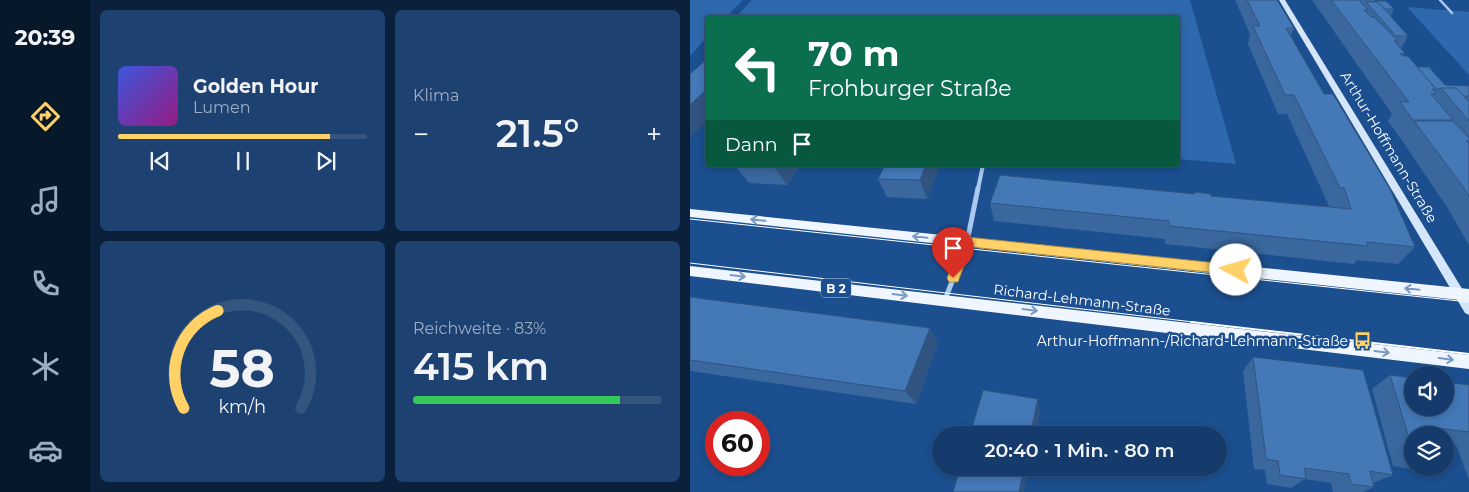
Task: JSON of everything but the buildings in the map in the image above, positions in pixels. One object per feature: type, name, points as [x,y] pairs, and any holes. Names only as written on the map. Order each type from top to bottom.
[{"type":"main road","points":[[690,212],[1465,295]]},
{"type":"main road","name":"Richard-Lehmann-Straße","points":[[690,271],[1469,362]]},
{"type":"street","name":"Arthur-Hoffmann-Straße","points":[[1282,0],[1465,295],[1469,310]]},
{"type":"street","points":[[945,300],[967,242],[983,167]]},
{"type":"lane","points":[[1440,0],[1452,14]]},
{"type":"shaded area","points":[[690,0],[743,0],[728,15],[705,15],[705,39],[690,56]]},
{"type":"shaded area","points":[[752,0],[1190,0],[1236,164],[1180,159],[1180,15],[738,15]]},
{"type":"shaded area","points":[[1407,7],[1469,12],[1469,75]]},
{"type":"tram line","points":[[690,219],[1469,302]]},
{"type":"tram line","points":[[690,263],[1202,323]]},
{"type":"tram line","points":[[1191,322],[1469,354]]},
{"type":"place","name":"Arthur-Hoffmann-/Richard-Lehmann-Straße","points":[[1362,341]]},
{"type":"route","points":[[953,278],[967,242],[1236,270]]}]
